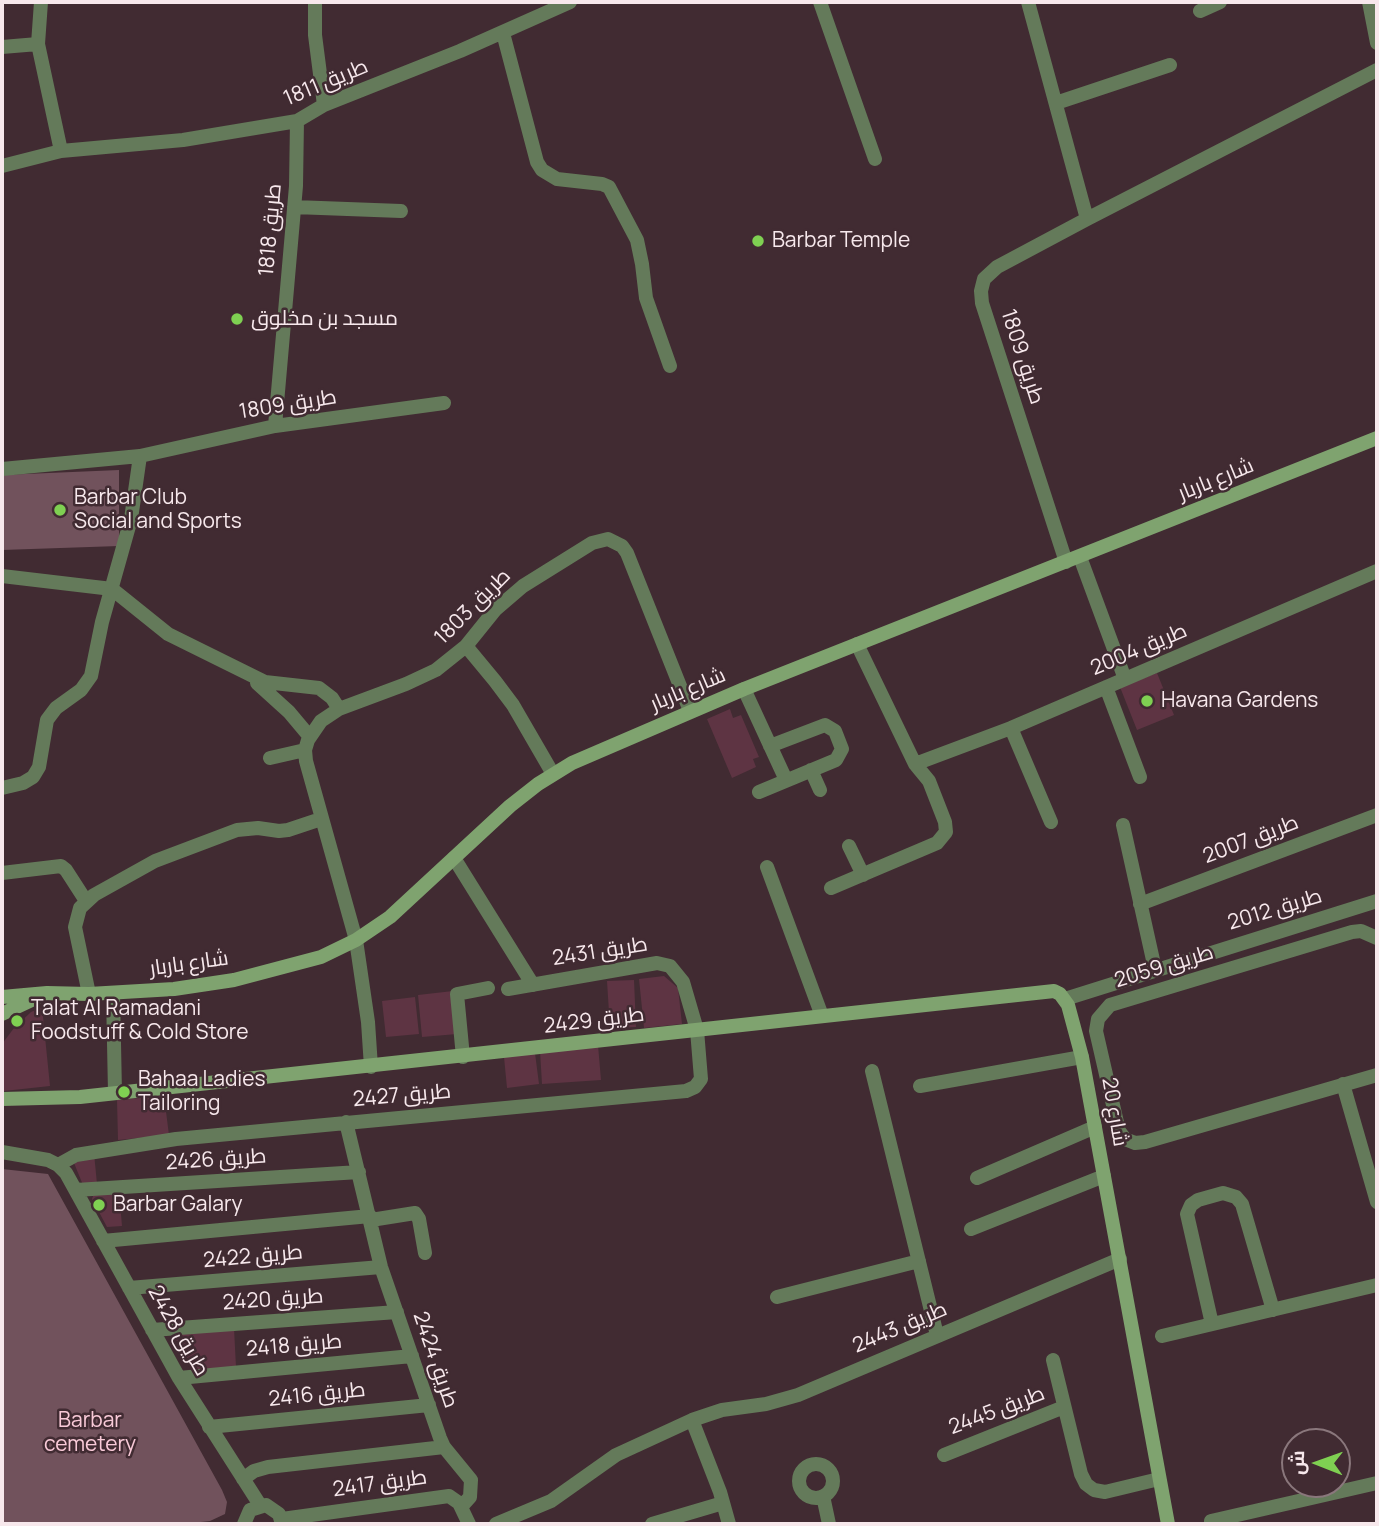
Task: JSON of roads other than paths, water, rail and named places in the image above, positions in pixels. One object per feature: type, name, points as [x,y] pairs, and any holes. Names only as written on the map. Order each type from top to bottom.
[{"type":"street","points":[[41,2],[38,44],[61,151]]},
{"type":"street","points":[[315,2],[315,36],[324,105]]},
{"type":"street","name":"طريق 1811","points":[[2,166],[61,151],[183,139],[297,121],[324,105],[503,33],[570,2]]},
{"type":"street","points":[[820,2],[875,159]]},
{"type":"street","points":[[1028,2],[1087,219]]},
{"type":"street","points":[[1200,11],[1220,2]]},
{"type":"street","points":[[1369,2],[1377,43]]},
{"type":"street","points":[[503,33],[537,162],[542,170],[557,179],[609,187],[637,240],[646,298],[670,366]]},
{"type":"street","points":[[2,47],[38,44]]},
{"type":"street","points":[[1056,103],[1170,65]]},
{"type":"street","name":"طريق 1809","points":[[1125,678],[1073,559],[982,303],[984,279],[992,270],[1087,219],[1377,70]]},
{"type":"street","name":"طريق 1818","points":[[275,426],[295,207],[297,121]]},
{"type":"street","points":[[295,207],[401,211]]},
{"type":"street","name":"طريق 1809","points":[[2,469],[140,456],[275,426],[444,403]]},
{"type":"street","name":"شارع باربار","points":[[2,997],[174,989],[254,976],[321,957],[356,940],[390,917],[510,806],[553,774],[593,754],[744,689],[1377,438]]},
{"type":"street","points":[[2,788],[29,780],[37,772],[45,726],[51,713],[80,690],[91,676],[102,622],[131,519],[140,456]]},
{"type":"street","name":"طريق 1803","points":[[308,744],[320,721],[339,709],[422,677],[449,661],[466,646],[495,610],[533,578],[600,540],[616,541],[627,552],[690,711]]},
{"type":"street","name":"طريق 2004","points":[[915,764],[1011,728],[1377,571]]},
{"type":"street","points":[[2,576],[112,589],[160,629],[247,674],[273,684],[319,688],[332,698],[339,709]]},
{"type":"street","points":[[831,888],[937,843],[944,836],[945,822],[932,788],[915,764],[857,644]]},
{"type":"street","points":[[466,646],[513,705],[553,774]]},
{"type":"street","points":[[247,674],[268,691],[308,744],[321,819],[356,940],[368,1021],[371,1067]]},
{"type":"street","points":[[1106,687],[1140,777]]},
{"type":"street","points":[[744,689],[786,780]]},
{"type":"street","points":[[759,792],[836,760],[841,755],[842,746],[832,728],[821,726],[770,746]]},
{"type":"street","points":[[1011,728],[1051,822]]},
{"type":"street","points":[[270,758],[308,744]]},
{"type":"street","points":[[811,770],[820,790]]},
{"type":"street","name":"طريق 2007","points":[[1140,904],[1377,815]]},
{"type":"street","points":[[89,994],[75,927],[76,917],[90,898],[155,861],[237,830],[288,830],[321,819]]},
{"type":"street","points":[[1123,825],[1155,969]]},
{"type":"street","points":[[849,846],[863,875]]},
{"type":"street","points":[[454,858],[533,985]]},
{"type":"street","points":[[2,873],[61,866],[90,898]]},
{"type":"street","points":[[767,867],[821,1016],[1047,990],[1060,993],[1065,999]]},
{"type":"street","name":"طريق 2012","points":[[1065,999],[1377,901]]},
{"type":"street","name":"طريق 2059","points":[[1377,938],[1370,933],[1352,932],[1110,1005],[1101,1013],[1096,1025],[1119,1131],[1130,1142],[1145,1142],[1377,1075]]},
{"type":"street","name":"طريق 2431","points":[[508,989],[664,964],[676,970],[683,982],[697,1030]]},
{"type":"street","points":[[463,1057],[457,993],[488,988]]},
{"type":"street","name":"شارع باربار","points":[[2,1014],[47,993]]},
{"type":"street","points":[[113,993],[115,1093]]},
{"type":"street","name":"شارع 20","points":[[1065,999],[1082,1057],[1168,1524]]},
{"type":"street","name":"طريق 2429","points":[[2,1099],[80,1097],[821,1016]]},
{"type":"street","name":"طريق 2427","points":[[62,1169],[70,1157],[83,1153],[163,1141],[686,1091],[698,1083],[702,1074],[697,1030]]},
{"type":"street","points":[[920,1086],[1082,1057]]},
{"type":"street","points":[[872,1071],[937,1335]]},
{"type":"street","points":[[1343,1084],[1377,1202]]},
{"type":"street","name":"طريق 2424","points":[[346,1122],[381,1267],[429,1405],[444,1447],[471,1480],[470,1497],[461,1507]]},
{"type":"street","points":[[977,1178],[1095,1127]]},
{"type":"street","points":[[2,1152],[48,1160],[62,1169]]},
{"type":"street","name":"طريق 2428","points":[[62,1169],[179,1378],[260,1505]]},
{"type":"street","name":"طريق 2426","points":[[76,1190],[359,1172]]},
{"type":"street","points":[[971,1229],[1104,1176]]},
{"type":"street","points":[[1212,1324],[1187,1214],[1191,1205],[1198,1200],[1223,1192],[1232,1194],[1242,1204],[1273,1310]]},
{"type":"street","points":[[103,1241],[415,1213],[419,1219],[425,1253]]},
{"type":"street","name":"طريق 2443","points":[[692,1420],[722,1410],[787,1399],[1120,1259]]},
{"type":"street","points":[[777,1297],[919,1261]]},
{"type":"street","name":"طريق 2422","points":[[129,1288],[381,1267]]},
{"type":"street","points":[[1162,1336],[1377,1285]]},
{"type":"street","name":"طريق 2420","points":[[152,1330],[397,1312]]},
{"type":"street","name":"طريق 2418","points":[[179,1378],[412,1356]]},
{"type":"street","points":[[1053,1360],[1083,1479],[1090,1488],[1105,1493],[1159,1479]]},
{"type":"street","name":"طريق 2416","points":[[209,1427],[429,1405]]},
{"type":"street","name":"طريق 2445","points":[[944,1455],[1064,1407]]},
{"type":"street","points":[[496,1524],[551,1500],[616,1455],[692,1420],[729,1524]]},
{"type":"street","points":[[243,1479],[254,1471],[268,1467],[444,1447]]},
{"type":"street","points":[[1211,1521],[1377,1483]]},
{"type":"street","name":"طريق 2417","points":[[282,1521],[444,1496],[453,1497],[461,1507]]},
{"type":"street","points":[[823,1496],[829,1524]]},
{"type":"street","points":[[652,1524],[723,1503]]},
{"type":"street","points":[[244,1524],[250,1510],[260,1505],[276,1510],[282,1521]]},
{"type":"street","points":[[461,1507],[469,1524]]},
{"type":"place","name":"Barbar Temple","points":[[758,241]]},
{"type":"place","name":"مسجد بن مخلوق","points":[[237,319]]},
{"type":"place","name":"Barbar Club Social and Sports","points":[[60,510]]},
{"type":"place","name":"Havana Gardens","points":[[1147,701]]},
{"type":"place","name":"Talat Al Ramadani Foodstuff & Cold Store","points":[[17,1021]]},
{"type":"place","name":"Bahaa Ladies Tailoring","points":[[124,1092]]},
{"type":"place","name":"Barbar Galary","points":[[99,1205]]},
{"type":"park label","name":"Barbar cemetery","points":[[90,1433]]}]
